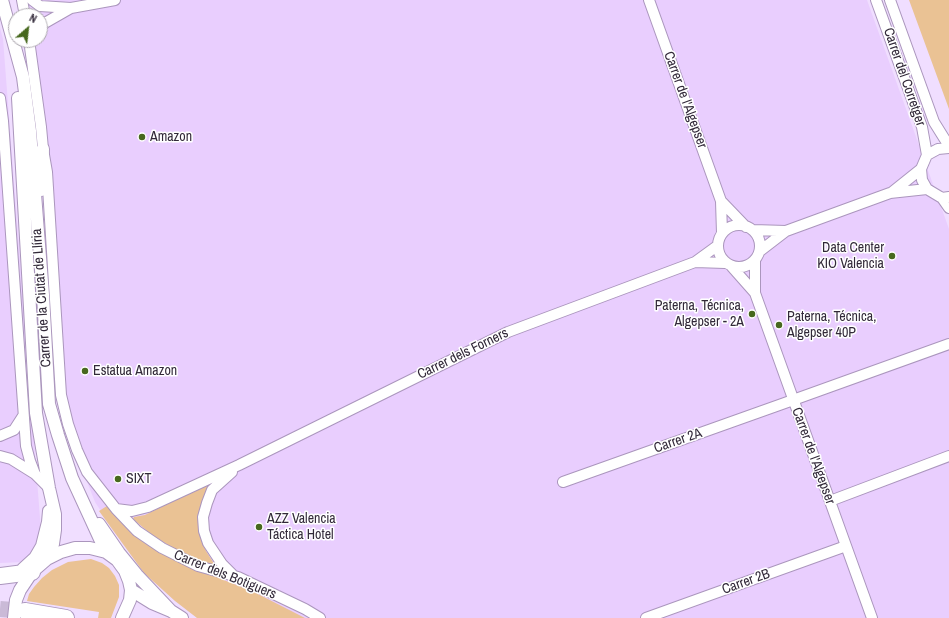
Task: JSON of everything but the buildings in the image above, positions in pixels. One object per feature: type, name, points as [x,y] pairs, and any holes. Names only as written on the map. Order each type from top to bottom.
[{"type":"main road","points":[[0,576],[32,572]]},
{"type":"main road","points":[[20,614],[66,618]]},
{"type":"street","name":"Carrer de la Ciutat de Llíria","points":[[2,0],[8,22]]},
{"type":"street","points":[[32,0],[40,6],[71,8],[115,0]]},
{"type":"street","name":"Carrer de l'Algepser","points":[[650,0],[722,201]]},
{"type":"street","name":"Carrer del Corretger","points":[[876,0],[922,127],[927,155]]},
{"type":"street","name":"Carrer del Corretger","points":[[890,0],[934,122],[949,147]]},
{"type":"street","points":[[48,21],[71,8]]},
{"type":"street","name":"Carrer de la Ciutat de Llíria","points":[[13,48],[17,80],[36,413],[55,514],[53,544],[47,559]]},
{"type":"street","name":"Carrer de la Ciutat de Llíria","points":[[15,48],[23,77],[30,131],[43,296],[49,404],[72,478],[106,552]]},
{"type":"street","name":"Carrer de la Ciutat de Llíria","points":[[32,48],[47,172],[61,395],[68,424],[77,450],[87,472],[116,509]]},
{"type":"street","name":"Carrer de la Ciutat de Llíria","points":[[0,98],[4,121],[26,446],[30,461],[36,474],[49,488]]},
{"type":"street","points":[[926,189],[922,180],[921,169],[927,155],[938,149],[949,147]]},
{"type":"street","points":[[43,149],[41,191],[43,296]]},
{"type":"street","points":[[890,193],[921,169]]},
{"type":"street","points":[[728,265],[745,267],[786,231],[890,193],[926,189],[946,197],[949,208]]},
{"type":"street","points":[[722,201],[758,236],[760,244],[757,256],[755,293]]},
{"type":"street","points":[[722,201],[722,233],[717,246],[719,255],[755,293]]},
{"type":"street","points":[[722,233],[729,227],[738,225],[750,229],[786,231]]},
{"type":"street","name":"Carrer dels Forners","points":[[116,509],[132,511],[148,508],[239,465],[508,332],[695,262],[717,246]]},
{"type":"street","name":"Carrer dels Forners","points":[[695,262],[728,265]]},
{"type":"street","name":"Carrer de l'Algepser","points":[[755,293],[872,618]]},
{"type":"street","name":"Carrer 2A","points":[[563,482],[949,344]]},
{"type":"street","points":[[0,436],[14,430],[23,416]]},
{"type":"street","points":[[0,456],[11,459],[36,474]]},
{"type":"street","points":[[830,501],[949,456]]},
{"type":"street","name":"Carrer dels Forners","points":[[234,576],[222,564],[208,543],[204,531],[203,517],[212,490],[239,465]]},
{"type":"street","points":[[16,574],[35,558],[42,546],[48,522],[49,488]]},
{"type":"street","points":[[82,498],[119,553],[137,575],[171,611]]},
{"type":"street","name":"Carrer dels Botiguers","points":[[116,509],[138,531],[162,548],[198,566],[234,576],[320,618]]},
{"type":"street","name":"Carrer 2B","points":[[646,618],[846,546]]},
{"type":"street","points":[[20,614],[16,600],[20,590],[32,572],[47,559],[61,552],[75,548],[90,548],[106,552],[116,560],[125,571],[131,590],[130,600],[122,618]]},
{"type":"street","points":[[131,590],[152,603],[171,611],[182,618]]},
{"type":"shaded area","points":[[16,0],[867,0],[949,229],[949,618],[279,618],[110,525],[95,502],[61,416],[38,128],[26,48],[48,48],[48,8],[18,8]]},
{"type":"shaded area","points":[[909,0],[949,0],[949,109]]},
{"type":"shaded area","points":[[0,28],[3,39],[42,544],[23,562],[0,563]]},
{"type":"shaded area","points":[[209,483],[211,485],[199,525],[201,539],[206,551],[215,565],[213,566],[183,554],[152,535],[133,519],[134,517],[145,515]]},
{"type":"shaded area","points":[[107,506],[120,520],[186,565],[254,592],[305,618],[197,618],[175,601],[144,573],[99,511]]},
{"type":"shaded area","points":[[91,559],[102,563],[109,568],[119,585],[119,597],[111,618],[98,618],[99,612],[27,601],[29,594],[34,587],[52,570],[68,562]]},
{"type":"tunnel","points":[[0,609],[25,611]]},
{"type":"place","name":"Amazon","points":[[142,137]]},
{"type":"place","name":"Data Center KIO Valencia","points":[[892,256]]},
{"type":"place","name":"Paterna, Técnica, Algepser - 2A","points":[[752,314]]},
{"type":"place","name":"Paterna, Técnica, Algepser 40P","points":[[779,325]]},
{"type":"place","name":"Estatua Amazon","points":[[85,371]]},
{"type":"place","name":"SIXT","points":[[118,479]]},
{"type":"place","name":"AZZ Valencia Táctica Hotel","points":[[259,527]]}]
